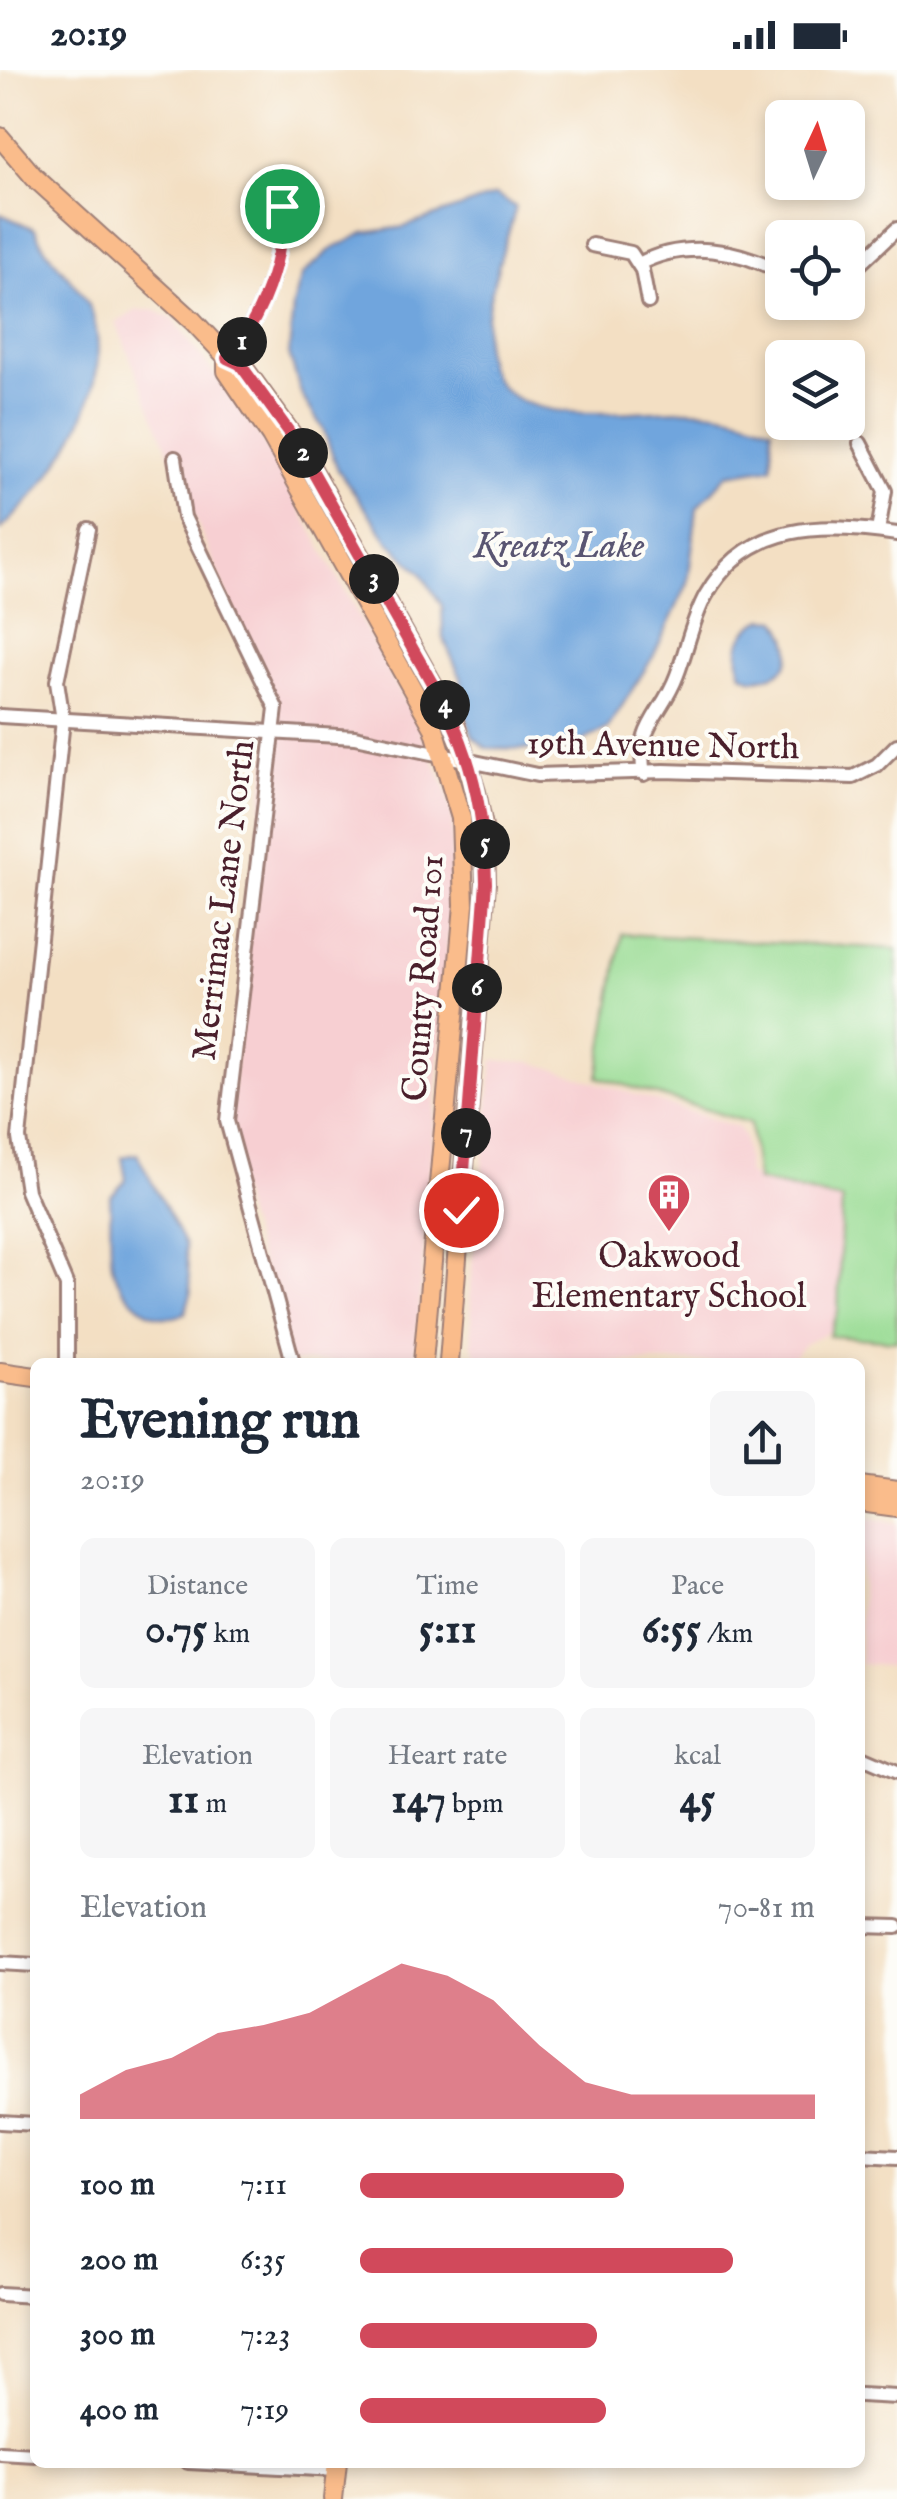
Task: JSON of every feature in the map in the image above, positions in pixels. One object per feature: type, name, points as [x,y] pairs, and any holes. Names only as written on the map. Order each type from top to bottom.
[{"type":"main road","name":"County Road 101","points":[[0,137],[34,177],[179,308],[227,358],[240,364],[295,440],[446,708],[468,763],[484,837],[486,883],[449,1358]]},
{"type":"main road","name":"County Road 101","points":[[227,358],[227,371],[271,436],[446,758],[461,818],[464,905],[423,1358]]},
{"type":"main road","points":[[0,1372],[30,1376]]},
{"type":"main road","points":[[865,1487],[897,1491]]},
{"type":"main road","points":[[865,1503],[897,1507]]},
{"type":"main road","points":[[333,2499],[336,2468]]},
{"type":"street","points":[[227,358],[256,322],[283,227],[282,206]]},
{"type":"street","points":[[865,258],[897,229]]},
{"type":"street","points":[[592,244],[623,249],[639,264],[648,302]]},
{"type":"street","points":[[639,264],[677,251],[733,252],[765,263]]},
{"type":"street","points":[[860,443],[885,490],[878,531]]},
{"type":"street","name":"Merrimac Lane North","points":[[175,458],[184,517],[276,708],[227,1121],[293,1358]]},
{"type":"street","points":[[644,774],[643,733],[676,678],[704,598],[728,565],[743,552],[780,533],[832,526],[897,534]]},
{"type":"street","points":[[67,1358],[66,1286],[27,1191],[19,1138],[63,720],[57,681],[89,529]]},
{"type":"street","name":"19th Avenue North","points":[[0,716],[355,737],[537,775],[853,777],[877,765],[897,746]]},
{"type":"street","points":[[865,1757],[875,1758],[897,1772]]},
{"type":"street","points":[[865,1926],[897,1927]]},
{"type":"street","points":[[0,1963],[30,1965]]},
{"type":"street","points":[[0,2122],[30,2124]]},
{"type":"street","points":[[865,2155],[897,2157]]},
{"type":"street","points":[[0,2294],[30,2296]]},
{"type":"street","points":[[865,2394],[897,2397]]},
{"type":"street","points":[[0,2453],[30,2454]]},
{"type":"shaded area","points":[[137,310],[154,310],[174,320],[262,439],[415,719],[445,786],[453,819],[449,932],[415,1358],[287,1358],[284,1334],[246,1216],[227,1141],[272,707],[116,323]]},
{"type":"shaded area","points":[[493,1060],[532,1062],[738,1127],[744,1137],[748,1174],[757,1180],[843,1200],[837,1315],[831,1331],[805,1344],[793,1358],[477,1358],[472,1345],[470,1284]]},
{"type":"shaded area","points":[[865,1519],[897,1523],[897,1667],[865,1664]]},
{"type":"green space","points":[[622,934],[897,949],[897,1341],[829,1336],[838,1312],[842,1200],[757,1181],[750,1123],[598,1077]]},
{"type":"water","name":"Kreatz Lake","points":[[495,195],[516,207],[492,291],[485,341],[491,372],[508,393],[534,405],[565,412],[701,410],[732,415],[765,426],[765,440],[772,440],[772,467],[728,474],[697,508],[688,583],[653,657],[608,728],[565,750],[486,748],[473,737],[461,678],[443,638],[442,606],[421,573],[390,543],[338,470],[323,429],[302,396],[289,354],[293,306],[302,275],[329,251],[364,233],[404,227]]},
{"type":"water","points":[[0,214],[35,229],[48,252],[83,295],[94,320],[98,349],[87,407],[74,436],[40,487],[0,530]]},
{"type":"water","points":[[764,619],[778,620],[788,642],[789,660],[777,673],[753,679],[742,674],[739,648],[749,628]]},
{"type":"water","points":[[137,1154],[185,1245],[191,1294],[185,1313],[174,1317],[152,1314],[142,1308],[124,1290],[113,1269],[110,1197],[126,1180],[122,1157]]},
{"type":"place","name":"Oakwood Elementary School","points":[[669,1233]]},
{"type":"route","points":[[282,206],[283,227],[256,322],[227,358],[240,364],[295,440],[455,724],[476,792],[484,837],[486,883],[461,1210]]}]
